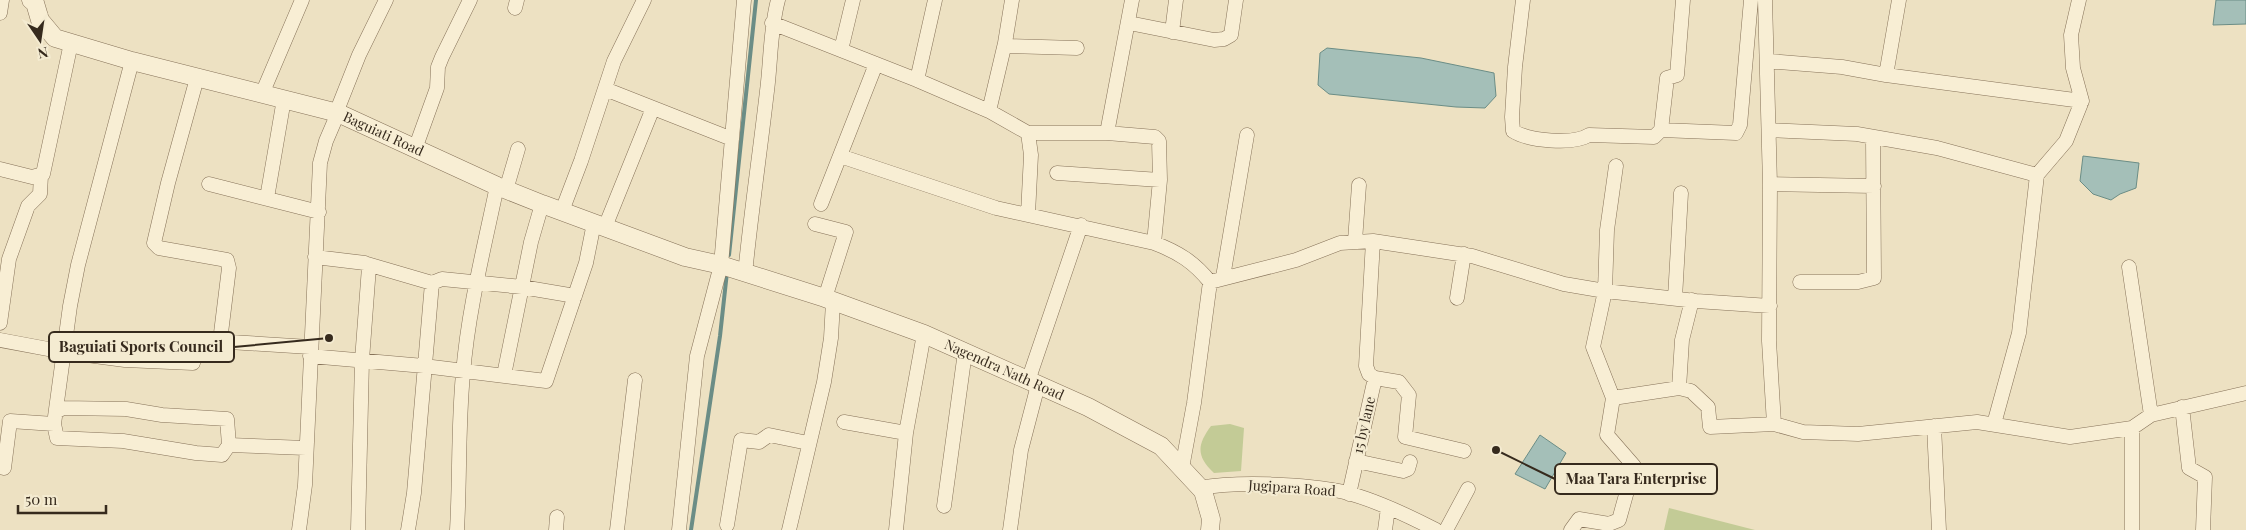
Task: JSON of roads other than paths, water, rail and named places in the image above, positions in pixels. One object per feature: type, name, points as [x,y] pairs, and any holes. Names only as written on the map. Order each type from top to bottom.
[{"type":"street","points":[[0,13],[2,0]]},
{"type":"street","name":"Baguiati Road","points":[[31,0],[35,3],[40,20],[55,38],[132,61],[337,113],[501,188],[685,257],[721,265],[746,274]]},
{"type":"street","points":[[262,94],[302,0]]},
{"type":"street","points":[[299,530],[305,485],[320,162],[326,141],[359,55],[386,0]]},
{"type":"street","points":[[415,149],[436,88],[438,67],[470,0]]},
{"type":"street","points":[[562,211],[620,45],[644,0]]},
{"type":"street","points":[[679,530],[697,356],[721,265],[744,0]]},
{"type":"street","points":[[746,274],[752,205],[768,90],[772,23],[778,0]]},
{"type":"street","points":[[841,50],[852,0]]},
{"type":"street","points":[[917,80],[935,0]]},
{"type":"street","points":[[989,111],[1005,46],[1012,0]]},
{"type":"street","points":[[1107,133],[1132,0]]},
{"type":"street","points":[[1172,32],[1176,0]]},
{"type":"street","points":[[1129,24],[1214,40],[1224,39],[1231,35],[1234,27],[1236,0]]},
{"type":"street","points":[[1523,0],[1515,67],[1513,131],[1521,136],[1542,139],[1580,140],[1589,134],[1654,137],[1661,130],[1667,78],[1677,76],[1683,0]]},
{"type":"street","points":[[1661,130],[1736,133],[1740,126],[1752,0]]},
{"type":"street","points":[[1765,0],[1770,184],[1769,341],[1774,424]]},
{"type":"street","points":[[1886,75],[1899,0]]},
{"type":"street","points":[[1994,424],[2019,333],[2037,175],[2066,141],[2082,101],[2073,68],[2071,36],[2079,0]]},
{"type":"street","points":[[772,23],[917,80],[989,111],[1028,132],[1107,133],[1157,138],[1160,144],[1160,180],[1154,243]]},
{"type":"street","points":[[0,323],[9,260],[28,206],[40,194],[41,175],[45,168],[71,43]]},
{"type":"street","points":[[1005,46],[1076,48]]},
{"type":"street","points":[[0,467],[4,468],[10,421],[55,418],[63,408],[126,410],[162,415],[227,419],[229,445],[222,455],[123,441],[57,438],[55,418],[70,306],[80,257],[132,61]]},
{"type":"street","points":[[1767,61],[1842,67],[1886,75],[2082,101]]},
{"type":"street","points":[[821,204],[876,64]]},
{"type":"street","points":[[197,78],[170,175],[154,243],[159,248],[227,260],[228,268],[220,341]]},
{"type":"street","points":[[605,89],[732,138]]},
{"type":"street","points":[[267,198],[284,99]]},
{"type":"street","points":[[0,340],[64,352],[125,360],[194,363],[198,340],[220,341],[362,360],[546,381],[599,225],[653,108]]},
{"type":"street","points":[[1769,130],[1873,136],[1937,148],[2037,175]]},
{"type":"street","points":[[1028,132],[1032,155],[1028,214]]},
{"type":"street","points":[[1182,468],[1246,135]]},
{"type":"street","points":[[1800,282],[1858,282],[1874,278],[1873,136]]},
{"type":"street","points":[[457,530],[457,463],[463,371],[476,282],[501,188],[518,149]]},
{"type":"street","points":[[840,156],[996,208],[1081,225],[1154,243],[1176,252],[1217,279],[1296,260],[1340,243],[1355,240],[1464,254],[1555,282],[1605,291],[1770,306]]},
{"type":"street","points":[[1571,530],[1579,519],[1614,523],[1622,515],[1634,466],[1608,435],[1613,398],[1593,348],[1605,291],[1607,230],[1616,166]]},
{"type":"street","points":[[0,169],[32,177],[41,175]]},
{"type":"street","points":[[1057,173],[1160,180]]},
{"type":"street","points":[[209,184],[319,212]]},
{"type":"street","points":[[1770,184],[1874,186]]},
{"type":"street","points":[[1355,240],[1360,185]]},
{"type":"street","points":[[1675,298],[1681,193]]},
{"type":"street","points":[[504,375],[522,287],[542,204]]},
{"type":"street","points":[[789,530],[827,364],[831,338],[829,300],[846,232],[815,224]]},
{"type":"street","points":[[1010,530],[1019,459],[1033,383],[1081,225]]},
{"type":"street","points":[[1373,241],[1366,366],[1369,374],[1375,378]]},
{"type":"street","points":[[1457,298],[1464,254]]},
{"type":"street","points":[[315,257],[368,264],[432,283],[442,279],[476,282],[575,296]]},
{"type":"street","points":[[358,530],[362,360],[368,264]]},
{"type":"street","points":[[2129,267],[2151,415]]},
{"type":"street","name":"Nagendra Nath Road","points":[[746,274],[829,300],[924,334],[1088,407],[1161,446],[1200,488],[1211,519],[1210,530]]},
{"type":"street","points":[[408,530],[414,493],[432,283]]},
{"type":"street","points":[[1679,388],[1682,340],[1692,300]]},
{"type":"street","points":[[896,530],[906,433],[924,334]]},
{"type":"street","points":[[944,506],[965,352]]},
{"type":"street","name":"15 by lane","points":[[1349,494],[1375,378],[1398,382],[1409,395],[1406,437],[1464,451]]},
{"type":"street","points":[[617,530],[635,380]]},
{"type":"street","points":[[1613,398],[1679,388],[1691,391],[1708,407],[1710,427],[1774,424],[1803,432],[1858,434],[1977,422],[2070,437],[2132,428],[2151,415],[2246,393]]},
{"type":"street","points":[[2182,407],[2189,468],[2205,477],[2203,530]]},
{"type":"street","points":[[844,422],[906,433]]},
{"type":"street","points":[[1934,426],[1939,530]]},
{"type":"street","points":[[2132,428],[2132,530]]},
{"type":"street","points":[[727,525],[741,440],[759,442],[769,435],[808,443]]},
{"type":"street","points":[[229,445],[306,448]]},
{"type":"street","points":[[1356,461],[1403,471],[1408,469],[1410,462]]},
{"type":"street","name":"Jugipara Road","points":[[1200,488],[1218,484],[1256,484],[1316,488],[1349,494],[1388,508],[1436,530]]},
{"type":"street","points":[[1446,530],[1468,488]]},
{"type":"street","points":[[1385,530],[1388,508]]},
{"type":"water","points":[[2216,0],[2246,0],[2246,24],[2213,25]]},
{"type":"water","points":[[1327,48],[1421,58],[1494,73],[1496,96],[1485,108],[1456,107],[1329,94],[1318,85],[1320,53]]},
{"type":"water","points":[[2083,156],[2139,163],[2136,188],[2120,194],[2111,200],[2093,194],[2080,181]]},
{"type":"water","points":[[1540,435],[1566,453],[1545,489],[1515,474]]},
{"type":"waterway","points":[[729,255],[756,0]]},
{"type":"waterway","points":[[691,530],[720,336],[727,272]]},
{"type":"place","name":"Baguiati Sports Council","points":[[329,338]]},
{"type":"place","name":"Maa Tara Enterprise","points":[[1496,450]]}]
